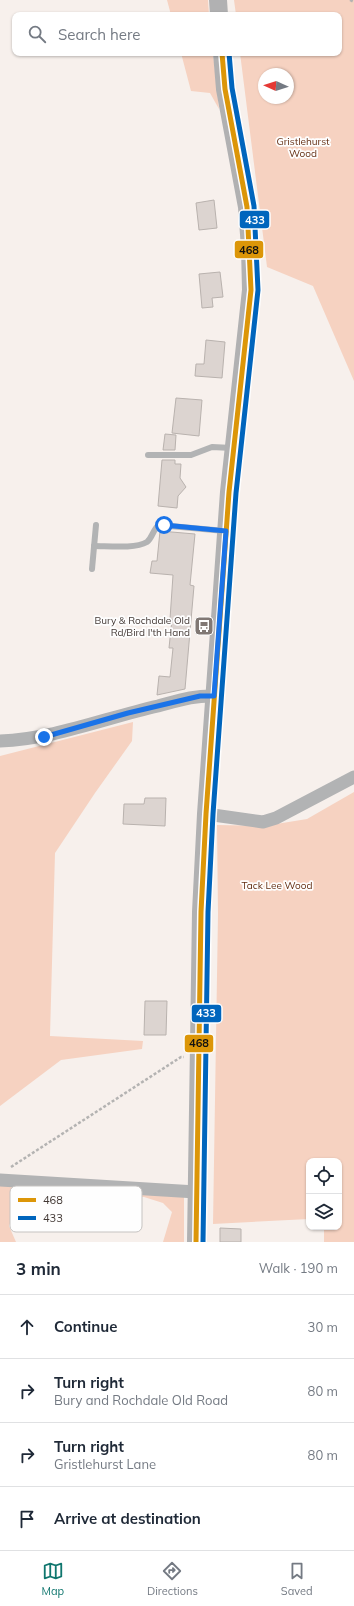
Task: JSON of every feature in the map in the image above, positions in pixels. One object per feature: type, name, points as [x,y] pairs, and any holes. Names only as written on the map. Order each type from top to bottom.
[{"type":"main road","points":[[218,0],[219,12]]},
{"type":"main road","points":[[196,1242],[201,912],[206,814],[226,531],[251,290],[250,248],[246,207],[225,89],[222,56]]},
{"type":"street","points":[[0,741],[44,737],[128,713],[200,696],[214,696]]},
{"type":"street","points":[[206,814],[263,822],[276,818],[354,777]]},
{"type":"street","points":[[3,1175],[128,1186]]},
{"type":"street","points":[[142,1187],[196,1192]]},
{"type":"lane","points":[[148,455],[191,455],[212,447],[234,448]]},
{"type":"lane","points":[[92,568],[96,525]]},
{"type":"lane","points":[[94,546],[137,546],[146,542],[152,537],[155,527],[159,525],[226,531]]},
{"type":"path","points":[[350,0],[354,2]]},
{"type":"path","points":[[3,1175],[181,1057],[198,1057]]},
{"type":"green space","points":[[167,0],[208,0],[209,12],[170,12]]},
{"type":"green space","name":"Gristlehurst Wood","points":[[234,0],[354,0],[354,381],[313,286],[267,267],[240,56],[342,56],[342,12],[236,12]]},
{"type":"green space","points":[[182,56],[213,56],[219,109],[210,93],[191,91]]},
{"type":"green space","points":[[133,722],[132,741],[55,853],[50,1036],[143,1041],[142,1049],[61,1060],[0,1106],[0,756]]},
{"type":"green space","name":"Tack Lee Wood","points":[[354,792],[354,1242],[324,1242],[324,1230],[342,1230],[342,1158],[306,1158],[306,1219],[213,1224],[218,914],[217,825],[264,826],[307,819]]},
{"type":"green space","points":[[0,1185],[15,1186],[10,1186],[9,1226],[10,1232],[12,1232],[16,1242],[0,1242]]},
{"type":"green space","points":[[142,1194],[184,1197],[184,1242],[163,1242],[172,1212],[163,1203],[142,1197]]},
{"type":"building","points":[[214,200],[217,228],[199,230],[196,203]]},
{"type":"building","points":[[220,272],[223,297],[212,298],[213,307],[202,308],[199,274]]},
{"type":"building","points":[[206,340],[225,342],[222,378],[195,376],[196,364],[204,364]]},
{"type":"building","points":[[176,398],[202,400],[199,436],[172,433]]},
{"type":"building","points":[[165,434],[176,435],[175,450],[163,450]]},
{"type":"building","points":[[162,460],[175,460],[175,464],[181,464],[180,478],[186,487],[178,496],[177,508],[158,506]]},
{"type":"building","points":[[160,531],[195,534],[190,585],[194,586],[185,689],[157,695],[159,676],[170,677],[173,648],[169,648],[172,619],[170,619],[173,575],[150,573],[152,561],[157,561]]},
{"type":"building","points":[[145,798],[166,798],[165,826],[123,824],[124,804],[144,804]]},
{"type":"building","points":[[145,1001],[167,1001],[166,1035],[144,1035]]},
{"type":"building","points":[[220,1228],[241,1229],[241,1242],[220,1242]]},
{"type":"transit line","name":"468","points":[[196,1242],[201,912],[206,814],[229,492],[251,290],[247,207],[225,89],[222,56]]},
{"type":"transit line","name":"433","points":[[203,1242],[208,912],[213,814],[236,493],[258,290],[254,206],[232,88],[229,56]]},
{"type":"place","name":"Bury & Rochdale Old Rd/Bird I'th Hand","points":[[204,626]]},
{"type":"route","points":[[44,737],[128,713],[200,696],[214,696],[226,531],[164,525]]}]
